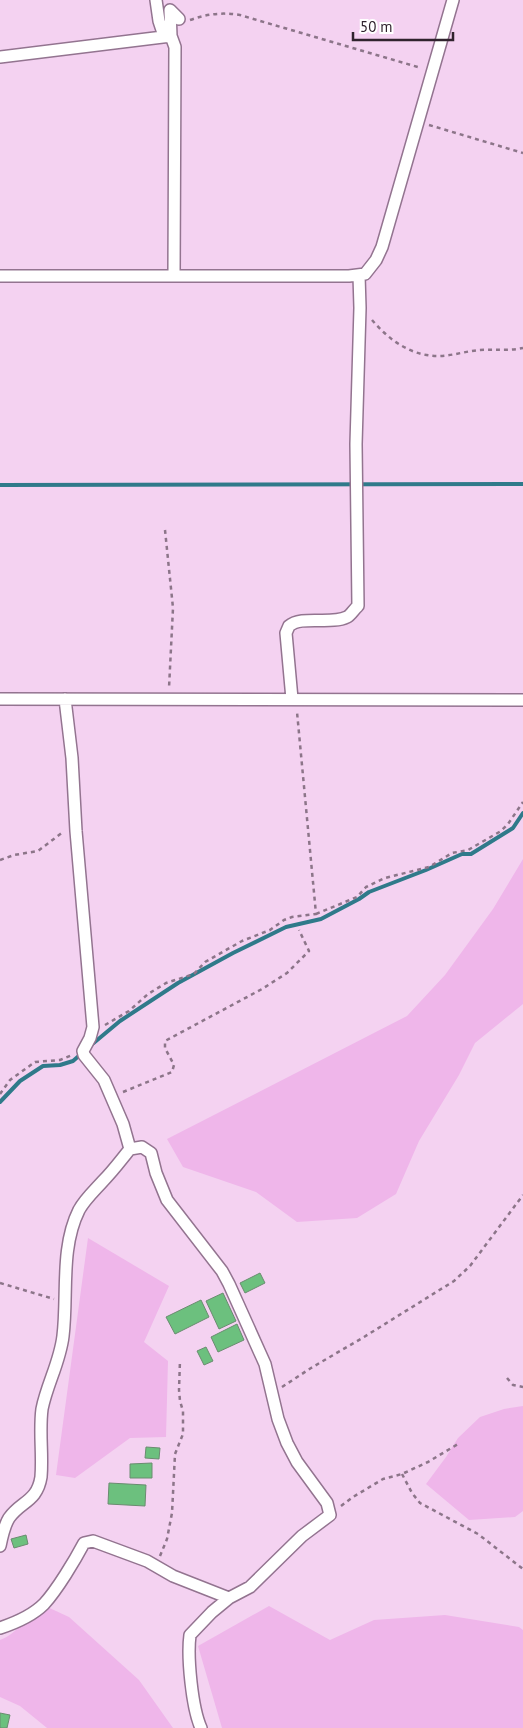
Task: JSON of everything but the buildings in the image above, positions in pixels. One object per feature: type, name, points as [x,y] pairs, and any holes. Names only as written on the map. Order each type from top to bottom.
[{"type":"street","points":[[156,0],[159,21],[168,32],[175,47],[174,276]]},
{"type":"street","points":[[0,276],[365,274],[379,255],[453,0]]},
{"type":"street","points":[[168,32],[170,10],[180,19]]},
{"type":"street","points":[[0,57],[168,32]]},
{"type":"street","points":[[292,699],[286,633],[289,626],[298,622],[346,618],[358,606],[356,444],[360,308],[359,275]]},
{"type":"street","points":[[0,699],[523,700]]},
{"type":"street","points":[[65,699],[72,758],[92,1031],[82,1050],[84,1056],[100,1073],[112,1097],[130,1149]]},
{"type":"street","points":[[0,1546],[2,1533],[9,1518],[32,1498],[41,1477],[40,1422],[44,1398],[63,1338],[66,1274],[69,1247],[76,1218],[80,1208],[90,1195],[130,1149],[142,1148],[150,1153],[167,1200],[222,1271],[261,1352],[269,1374],[278,1419],[291,1453],[327,1503],[330,1511],[330,1515],[302,1536],[250,1587],[229,1598],[212,1612],[190,1635],[191,1677],[197,1720],[201,1728]]},
{"type":"street","points":[[0,1628],[14,1624],[43,1604],[72,1564],[84,1542],[93,1541],[147,1561],[173,1576],[229,1598]]},
{"type":"path","points":[[168,32],[202,16],[222,12],[231,13],[433,72]]},
{"type":"path","points":[[418,122],[523,152]]},
{"type":"path","points":[[360,308],[366,310],[378,327],[393,341],[400,346],[419,353],[439,356],[480,350],[516,350],[523,348]]},
{"type":"path","points":[[164,530],[173,608],[169,699]]},
{"type":"path","points":[[292,699],[298,716],[316,914]]},
{"type":"path","points":[[92,1031],[125,1014],[148,994],[162,985],[194,974],[205,962],[242,941],[270,930],[284,920],[316,914],[357,897],[366,887],[381,880],[429,867],[452,853],[468,850],[501,831],[523,802]]},
{"type":"path","points":[[0,860],[38,851],[62,832],[76,830]]},
{"type":"path","points":[[112,1097],[172,1072],[174,1065],[165,1048],[165,1041],[262,989],[287,973],[309,951],[300,930]]},
{"type":"path","points":[[0,1094],[10,1080],[35,1062],[60,1060],[82,1050]]},
{"type":"path","points":[[273,1394],[311,1368],[454,1281],[470,1266],[523,1195]]},
{"type":"path","points":[[0,1283],[65,1302]]},
{"type":"path","points":[[156,1566],[167,1539],[172,1513],[175,1454],[183,1434],[183,1412],[179,1390],[180,1360]]},
{"type":"path","points":[[506,1378],[513,1385],[523,1387]]},
{"type":"path","points":[[330,1511],[340,1507],[383,1479],[402,1474],[428,1462],[458,1444]]},
{"type":"path","points":[[402,1474],[412,1493],[420,1503],[478,1534],[523,1569]]},
{"type":"shaded area","points":[[523,859],[523,1004],[475,1043],[459,1075],[419,1141],[396,1194],[357,1218],[297,1222],[256,1192],[183,1167],[167,1139],[407,1016],[445,975],[493,909]]},
{"type":"shaded area","points":[[88,1238],[169,1286],[144,1342],[168,1361],[166,1437],[130,1438],[75,1478],[56,1475]]},
{"type":"shaded area","points":[[523,1406],[523,1511],[515,1517],[469,1520],[426,1484],[458,1438],[480,1417],[504,1409]]},
{"type":"shaded area","points":[[43,1605],[69,1617],[139,1680],[173,1728],[47,1728],[20,1706],[0,1697],[0,1640],[17,1629]]},
{"type":"shaded area","points":[[269,1606],[330,1640],[374,1620],[445,1615],[519,1627],[523,1630],[523,1728],[222,1728],[198,1646]]},
{"type":"waterway","points":[[0,485],[523,484]]},
{"type":"waterway","points":[[90,1046],[120,1021],[178,983],[233,953],[286,927],[321,919],[369,892],[462,854],[471,854],[513,828],[523,813]]},
{"type":"waterway","points":[[0,1102],[20,1081],[43,1066],[60,1065],[73,1061],[81,1054]]}]
